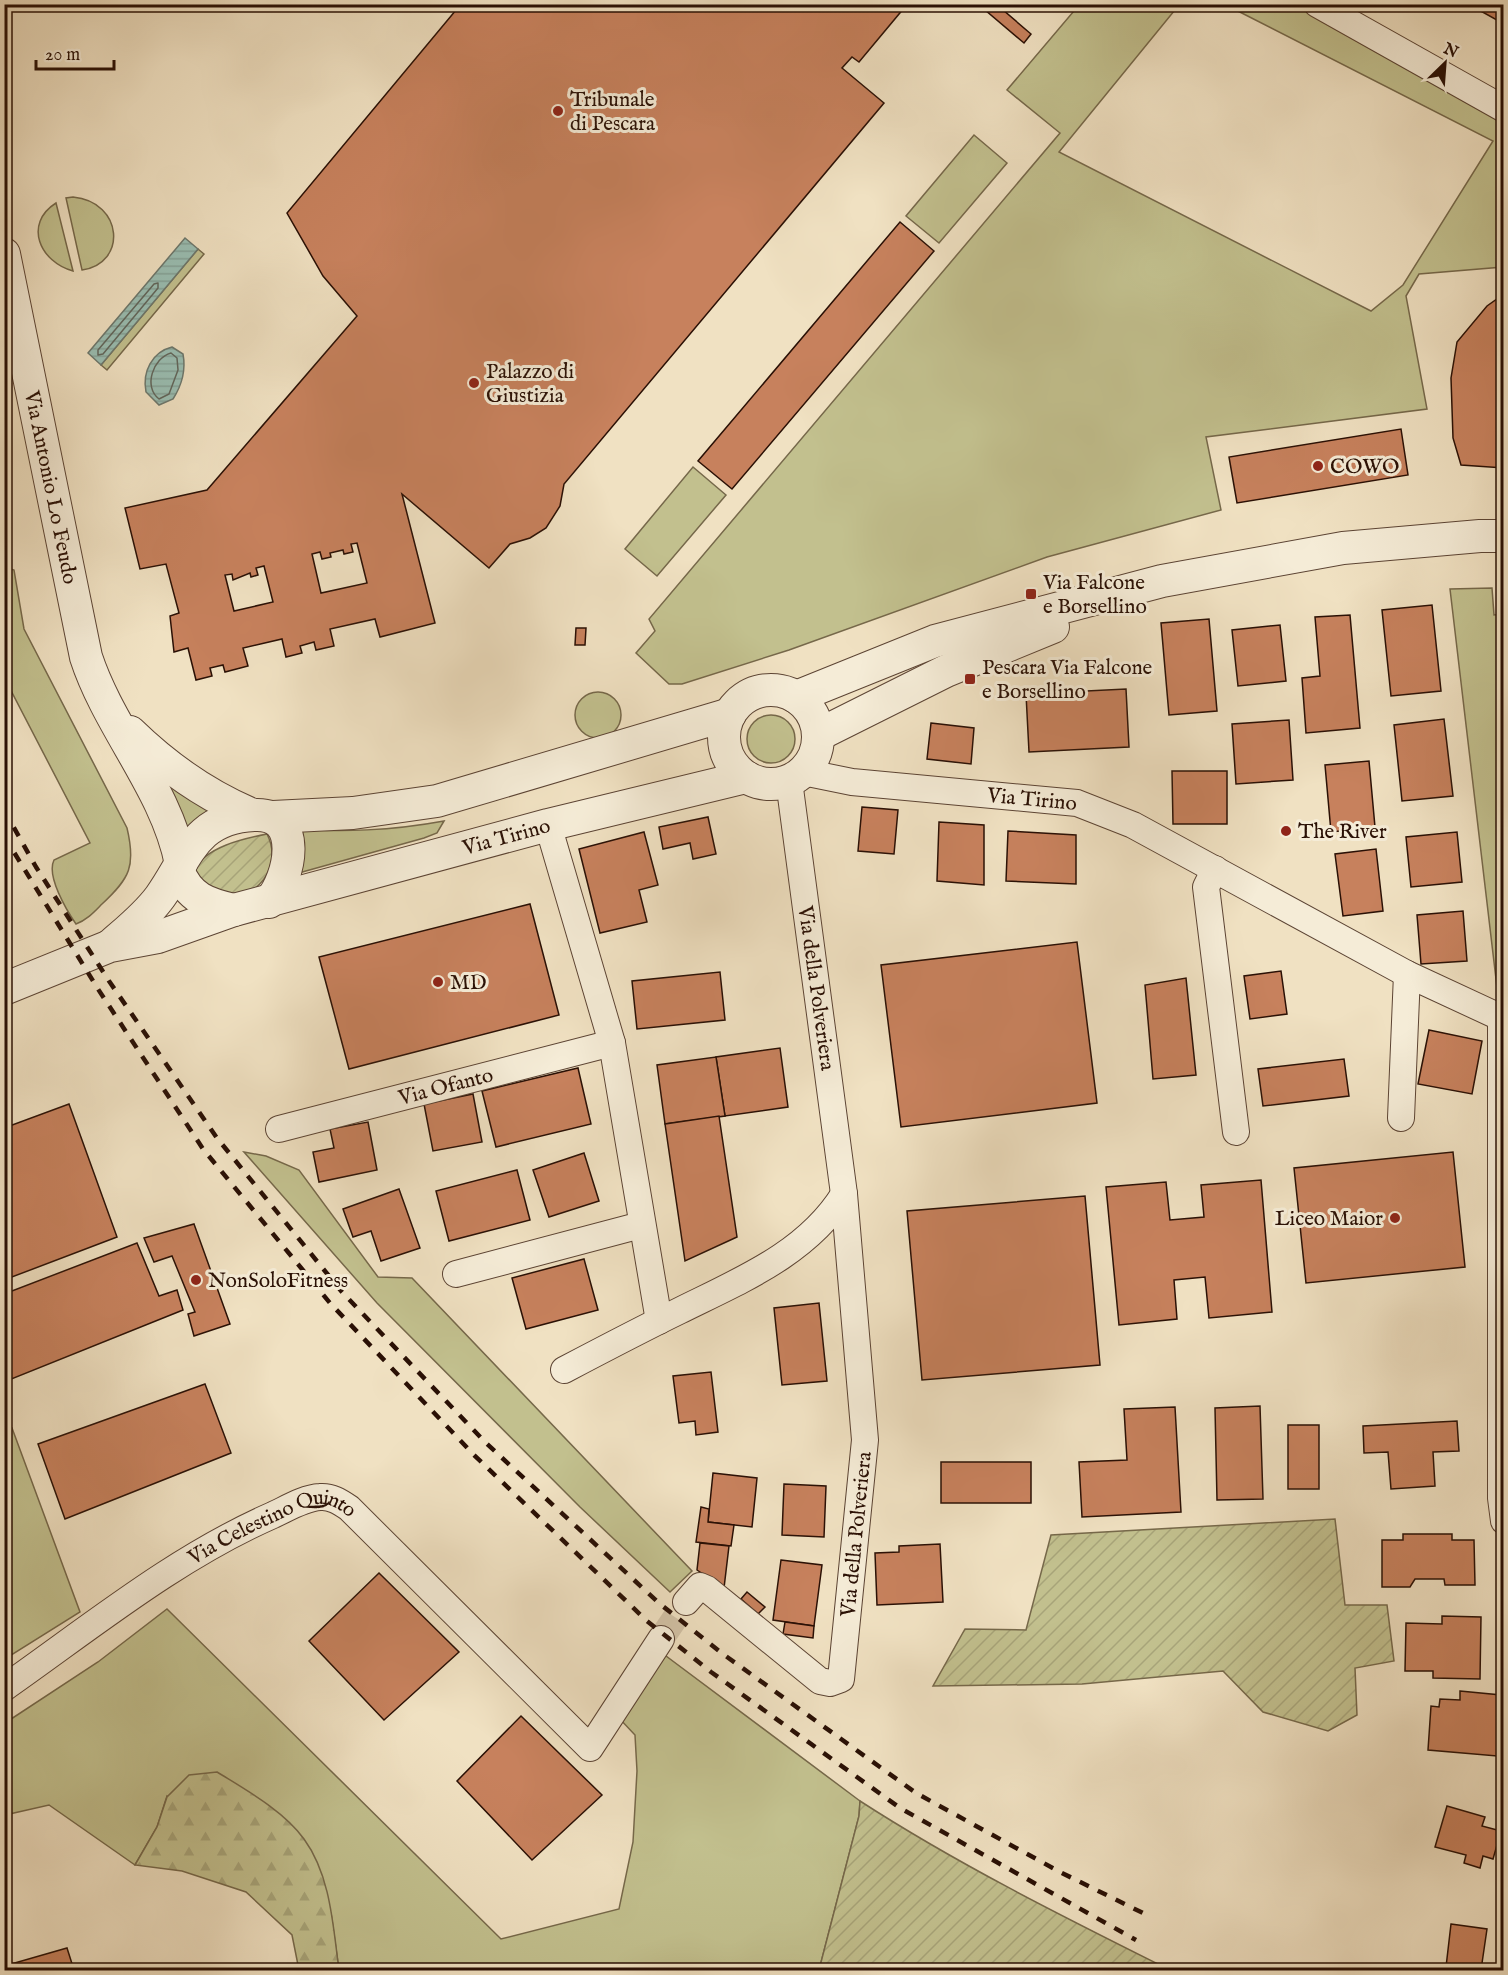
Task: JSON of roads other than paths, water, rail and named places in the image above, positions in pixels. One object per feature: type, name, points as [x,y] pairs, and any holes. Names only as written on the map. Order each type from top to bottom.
[{"type":"street","points":[[1317,4],[1503,109]]},
{"type":"street","name":"Via Antonio Lo Feudo","points":[[4,254],[78,624],[92,675],[168,822],[180,867]]},
{"type":"street","points":[[796,697],[935,641],[1162,581],[1343,548],[1503,536]]},
{"type":"street","points":[[818,735],[946,671],[1162,581]]},
{"type":"street","points":[[767,690],[796,697],[807,707],[815,721],[818,735],[814,755],[796,776],[775,784],[760,783],[746,777],[728,755],[724,742],[730,714],[740,702],[752,694],[767,690]]},
{"type":"street","points":[[110,946],[153,906],[180,867],[191,844],[214,826],[263,816],[353,813],[437,801],[730,714]]},
{"type":"street","name":"Via Antonio Lo Feudo","points":[[114,717],[190,784],[215,798],[263,816]]},
{"type":"street","name":"Via Tirino","points":[[796,776],[836,778],[1077,803],[1133,825],[1407,974],[1502,1019]]},
{"type":"street","name":"Via della Polveriera","points":[[693,1594],[707,1589],[820,1681],[830,1683],[841,1679],[865,1440],[844,1194],[795,824],[796,776]]},
{"type":"street","name":"Via Tirino","points":[[269,902],[548,825],[746,777]]},
{"type":"street","points":[[795,824],[802,800],[809,792],[836,778]]},
{"type":"street","points":[[4,989],[110,946],[158,937],[234,910],[269,902],[280,889],[284,879],[288,852],[284,829],[263,816]]},
{"type":"street","points":[[548,825],[612,1043],[659,1321]]},
{"type":"street","points":[[180,867],[183,883],[195,896],[209,904],[234,910]]},
{"type":"street","points":[[1215,869],[1206,887],[1236,1132]]},
{"type":"street","points":[[1401,1118],[1407,974]]},
{"type":"street","points":[[1502,1019],[1501,1498],[1503,1521]]},
{"type":"street","name":"Via Ofanto","points":[[279,1129],[612,1043]]},
{"type":"street","points":[[564,1370],[794,1250],[832,1215],[844,1194]]},
{"type":"street","points":[[456,1274],[641,1225]]},
{"type":"street","name":"Via Celestino Quinto","points":[[4,1688],[146,1587],[200,1553],[257,1522],[321,1496],[335,1499],[349,1508],[590,1748],[661,1639]]},
{"type":"water","points":[[185,238],[198,249],[101,365],[88,353]]},
{"type":"water","points":[[172,347],[183,354],[182,377],[173,399],[159,405],[146,392],[147,370],[159,353]]},
{"type":"tunnel","points":[[661,1639],[686,1602]]},
{"type":"railway","points":[[4,810],[36,867],[109,981],[217,1138],[342,1292],[486,1443],[660,1604],[723,1654],[916,1793],[1060,1872],[1149,1916]]},
{"type":"railway","points":[[4,836],[98,989],[203,1149],[330,1303],[474,1455],[647,1621],[711,1672],[900,1808],[1136,1940]]},
{"type":"place","name":"Tribunale di Pescara","points":[[558,111]]},
{"type":"place","name":"Palazzo di Giustizia","points":[[474,383]]},
{"type":"place","name":"COWO","points":[[1318,466]]},
{"type":"place","name":"Via Falcone e Borsellino","points":[[1031,594]]},
{"type":"place","name":"Pescara Via Falcone e Borsellino","points":[[970,679]]},
{"type":"place","name":"The River","points":[[1286,831]]},
{"type":"place","name":"MD","points":[[438,982]]},
{"type":"place","name":"Liceo Maior","points":[[1395,1218]]},
{"type":"place","name":"NonSoloFitness","points":[[196,1280]]}]
